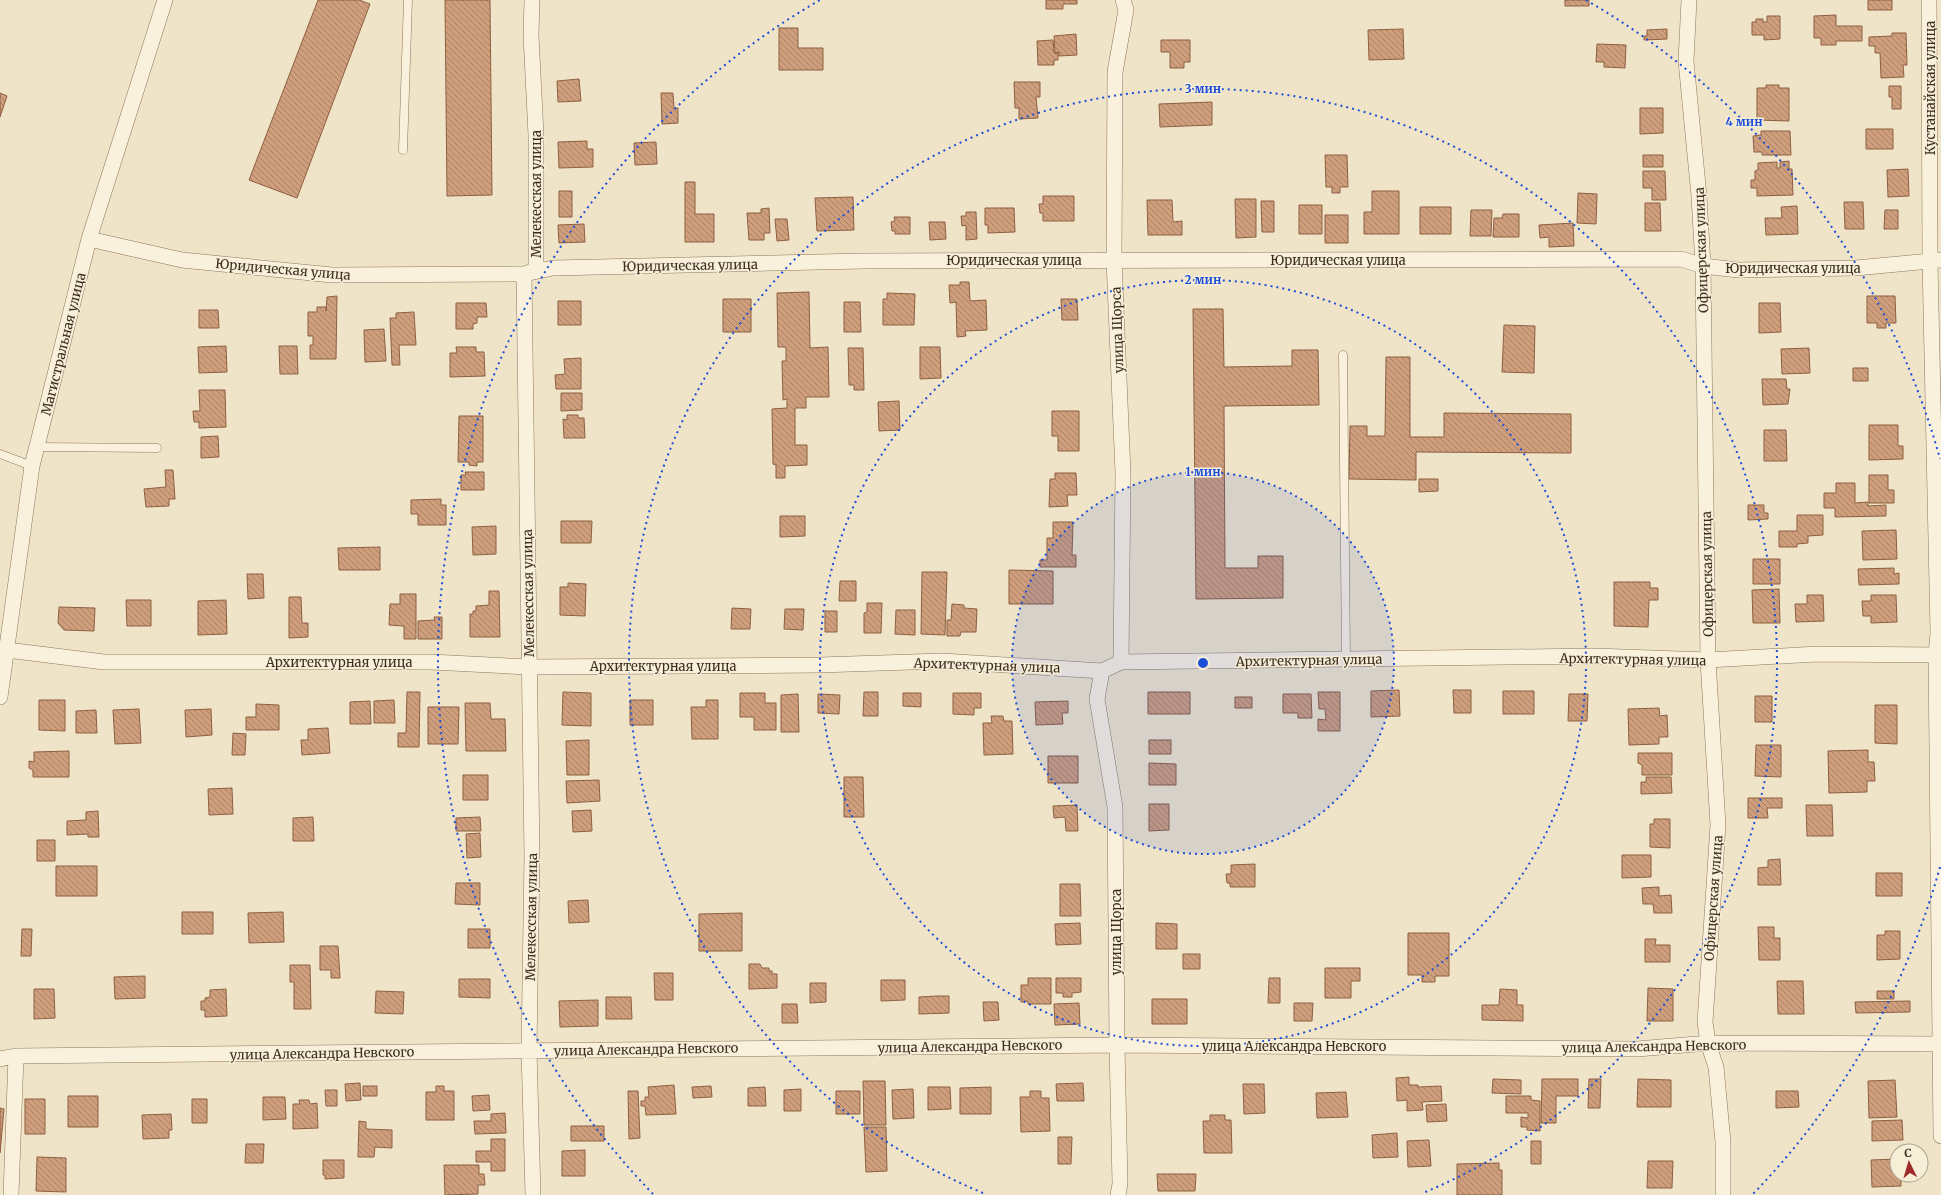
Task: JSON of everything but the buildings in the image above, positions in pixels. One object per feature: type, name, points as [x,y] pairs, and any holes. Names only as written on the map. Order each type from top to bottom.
[{"type":"street","name":"Магистральная улица","points":[[0,697],[32,466],[89,239],[165,0]]},
{"type":"street","name":"Мелекесская улица","points":[[532,0],[531,35],[536,135],[530,272],[529,667],[532,857],[529,1050],[533,1195]]},
{"type":"street","name":"улица Щорса","points":[[1121,662],[1123,473],[1114,260],[1115,72],[1126,10],[1123,0]]},
{"type":"street","name":"Офицерская улица","points":[[1689,0],[1686,61],[1700,196],[1703,266],[1708,660],[1718,825],[1705,1022],[1708,1043],[1716,1067],[1723,1142],[1723,1195]]},
{"type":"street","name":"Кустанайская улица","points":[[1929,0],[1936,260],[1941,1136]]},
{"type":"street","name":"Юридическая улица","points":[[89,239],[182,260],[332,275],[530,272],[553,268],[864,261],[1681,259],[1703,266],[1738,270],[1856,268],[1936,260]]},
{"type":"street","name":"Архитектурная улица","points":[[7,650],[104,662],[431,662],[529,667],[820,665],[942,661],[1102,671],[1121,662],[1595,656],[1708,660],[1817,654],[1938,655]]},
{"type":"street","name":"улица Щорса","points":[[1102,671],[1097,700],[1115,807],[1120,1184],[1118,1195]]},
{"type":"street","name":"улица Александра Невского","points":[[0,1060],[16,1056],[1117,1045],[1637,1049],[1708,1043],[1941,1044]]},
{"type":"street","points":[[11,1195],[16,1056]]},
{"type":"lane","points":[[403,150],[408,0]]},
{"type":"lane","points":[[1343,355],[1346,660]]},
{"type":"lane","points":[[38,447],[157,448]]},
{"type":"lane","points":[[0,454],[32,466]]}]
